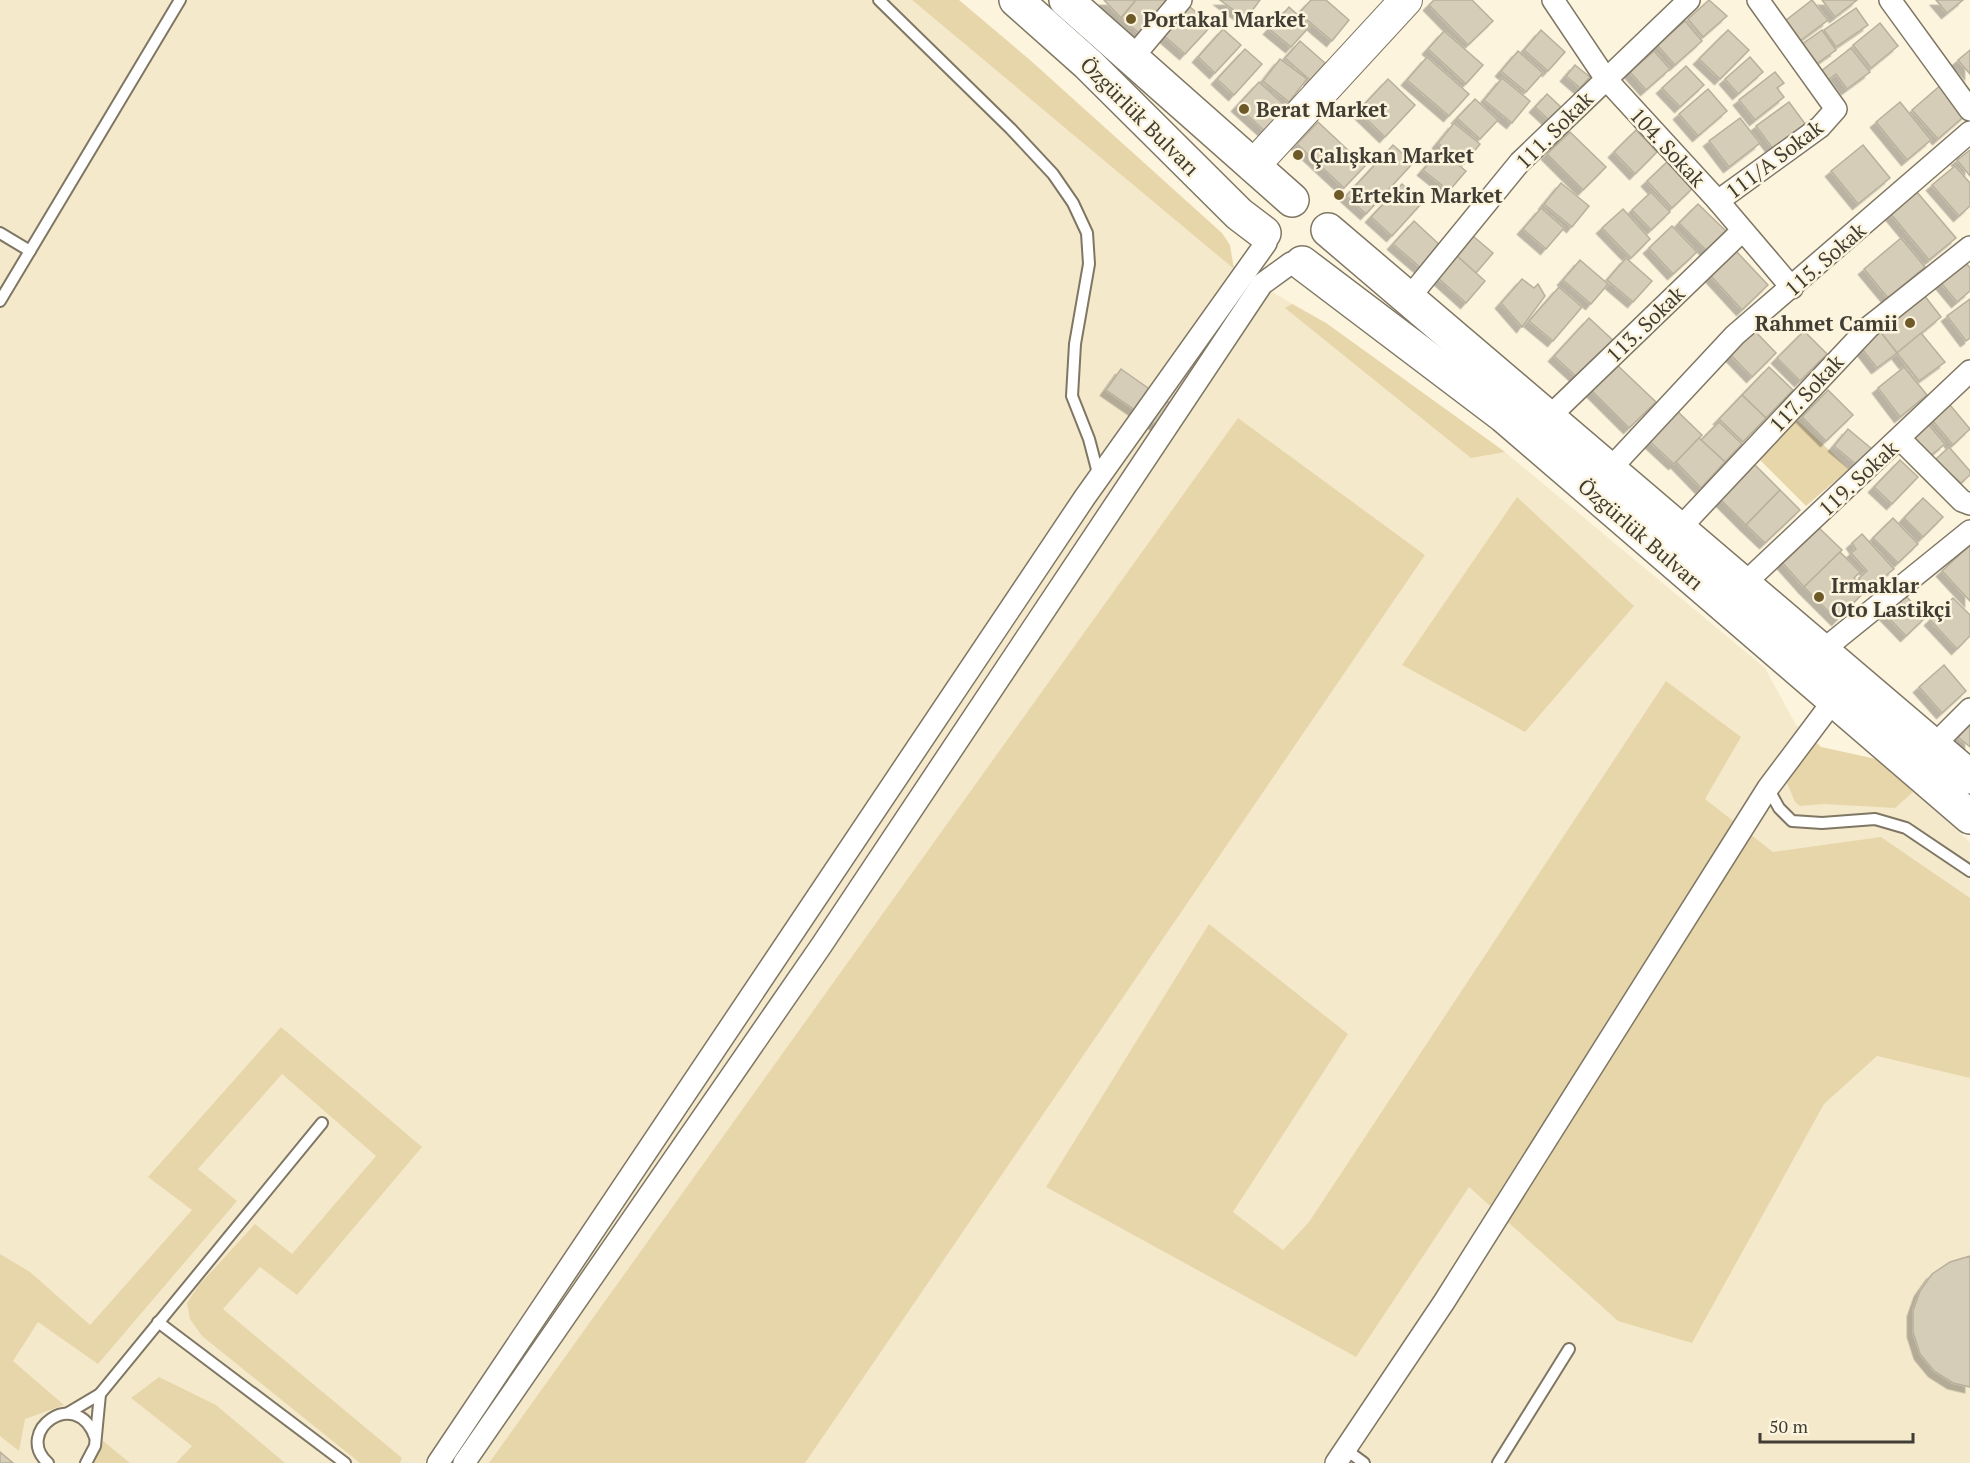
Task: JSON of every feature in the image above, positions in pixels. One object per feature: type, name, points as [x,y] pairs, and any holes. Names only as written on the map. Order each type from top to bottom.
[{"type":"main road","name":"Özgürlük Bulvarı","points":[[1016,0],[1088,63],[1239,214],[1281,251],[1504,416],[1970,817]]},
{"type":"main road","name":"Özgürlük Bulvarı","points":[[1066,0],[1292,200]]},
{"type":"main road","points":[[1292,200],[1312,204],[1320,210],[1328,230],[1324,247],[1318,255],[1281,251],[1269,215],[1283,202],[1292,200]]},
{"type":"main road","name":"Özgürlük Bulvarı","points":[[1328,230],[1970,777]]},
{"type":"street","points":[[1132,58],[1181,0]]},
{"type":"street","points":[[1253,166],[1406,0]]},
{"type":"street","name":"104. Sokak","points":[[1553,0],[1606,79],[1718,201],[1792,288]]},
{"type":"street","name":"111. Sokak","points":[[1408,299],[1520,162],[1689,0]]},
{"type":"street","name":"111/A Sokak","points":[[1718,201],[1820,127],[1836,109],[1758,0]]},
{"type":"street","points":[[1890,0],[1970,110]]},
{"type":"street","name":"115. Sokak","points":[[1610,469],[1735,335],[1970,132]]},
{"type":"street","name":"113. Sokak","points":[[1548,418],[1742,231]]},
{"type":"street","name":"117. Sokak","points":[[1680,528],[1869,327],[1970,247]]},
{"type":"street","points":[[438,1463],[1099,477],[1281,251]]},
{"type":"street","points":[[464,1463],[821,945],[1263,284],[1281,251]]},
{"type":"street","name":"119. Sokak","points":[[1745,583],[1970,371]]},
{"type":"street","points":[[1900,439],[1962,501],[1970,504]]},
{"type":"street","points":[[1823,650],[1970,531]]},
{"type":"street","points":[[1340,1456],[1444,1302],[1768,788],[1834,700]]},
{"type":"street","points":[[1933,746],[1970,709]]},
{"type":"lane","points":[[0,301],[180,0]]},
{"type":"lane","points":[[879,0],[1011,129],[1053,174],[1073,203],[1087,233],[1089,264],[1075,344],[1072,396],[1089,439],[1099,477]]},
{"type":"lane","points":[[0,232],[30,251]]},
{"type":"lane","points":[[1768,788],[1779,808],[1792,821],[1822,823],[1875,819],[1906,828],[1970,871]]},
{"type":"lane","points":[[48,1463],[40,1452],[39,1433],[51,1418],[68,1413],[100,1394],[322,1123]]},
{"type":"lane","points":[[158,1322],[345,1463]]},
{"type":"lane","points":[[1498,1463],[1569,1348]]},
{"type":"lane","points":[[86,1463],[92,1455],[100,1394]]},
{"type":"lane","points":[[68,1413],[86,1420],[95,1437]]},
{"type":"lane","points":[[1340,1456],[1364,1463]]},
{"type":"shaded area","points":[[0,0],[912,0],[1239,273],[1326,323],[1505,452],[1765,668],[1796,725],[1821,747],[1876,759],[1970,842],[1970,1463],[0,1463]]},
{"type":"shaded area","points":[[912,0],[959,0],[1030,60],[1222,233],[1230,245],[1234,269]]},
{"type":"shaded area","points":[[1292,304],[1326,323],[1505,452],[1471,458],[1285,308]]},
{"type":"shaded area","points":[[1793,416],[1849,469],[1806,506],[1757,457]]},
{"type":"shaded area","points":[[1238,418],[1425,555],[805,1463],[489,1463]]},
{"type":"shaded area","points":[[1517,497],[1634,606],[1525,732],[1402,665]]},
{"type":"shaded area","points":[[1666,681],[1741,737],[1705,799],[1773,852],[1881,837],[1970,898],[1970,1078],[1877,1056],[1824,1104],[1692,1343],[1618,1321],[1469,1187],[1356,1357],[1046,1187],[1209,924],[1348,1034],[1233,1212],[1283,1250],[1309,1222]]},
{"type":"shaded area","points":[[1815,741],[1821,747],[1876,759],[1913,792],[1895,808],[1824,804],[1800,806],[1795,802],[1787,783]]},
{"type":"shaded area","points":[[281,1027],[422,1147],[297,1295],[260,1267],[223,1309],[402,1458],[400,1463],[360,1463],[202,1336],[190,1319],[187,1303],[199,1285],[255,1224],[292,1254],[376,1156],[282,1074],[198,1169],[237,1201],[98,1364],[38,1322],[13,1361],[64,1405],[25,1419],[19,1451],[0,1436],[0,1254],[30,1272],[90,1325],[192,1210],[148,1177]]},
{"type":"shaded area","points":[[159,1377],[216,1405],[285,1463],[176,1463],[192,1446],[131,1398]]},
{"type":"shaded area","points":[[97,1436],[130,1463],[94,1463]]},
{"type":"building","points":[[1104,0],[1136,0],[1121,18]]},
{"type":"building","points":[[1136,0],[1170,0],[1140,34],[1121,18]]},
{"type":"building","points":[[1220,0],[1260,0],[1246,19]]},
{"type":"building","points":[[1311,0],[1326,0],[1349,20],[1332,41],[1299,13]]},
{"type":"building","points":[[1434,0],[1472,0],[1493,21],[1468,45],[1429,5]]},
{"type":"building","points":[[1709,0],[1727,16],[1703,37],[1688,19]]},
{"type":"building","points":[[1812,0],[1828,20],[1800,41],[1785,21]]},
{"type":"building","points":[[1822,0],[1857,0],[1835,17]]},
{"type":"building","points":[[1936,0],[1963,0],[1947,13]]},
{"type":"building","points":[[1188,5],[1211,26],[1185,54],[1162,34]]},
{"type":"building","points":[[1289,7],[1310,26],[1291,47],[1269,29]]},
{"type":"building","points":[[1856,8],[1868,25],[1836,47],[1824,30]]},
{"type":"building","points":[[1685,21],[1702,41],[1675,65],[1657,45]]},
{"type":"building","points":[[1880,23],[1898,46],[1871,68],[1853,45]]},
{"type":"building","points":[[1223,29],[1241,45],[1215,73],[1198,57]]},
{"type":"building","points":[[1541,30],[1565,52],[1548,71],[1524,50]]},
{"type":"building","points":[[1728,30],[1749,50],[1720,79],[1699,59]]},
{"type":"building","points":[[1822,30],[1836,50],[1812,67],[1798,47]]},
{"type":"building","points":[[1444,31],[1483,65],[1466,84],[1428,49]]},
{"type":"building","points":[[1300,41],[1325,63],[1310,80],[1285,58]]},
{"type":"building","points":[[1851,48],[1870,72],[1847,89],[1836,74],[1827,81],[1820,72]]},
{"type":"building","points":[[1245,49],[1262,64],[1234,95],[1217,79]]},
{"type":"building","points":[[1970,50],[1970,74],[1958,60]]},
{"type":"building","points":[[1518,51],[1543,73],[1526,92],[1501,71]]},
{"type":"building","points":[[1654,51],[1670,69],[1646,90],[1630,72]]},
{"type":"building","points":[[1427,57],[1469,94],[1449,116],[1407,80]]},
{"type":"building","points":[[1750,57],[1763,72],[1738,94],[1725,79]]},
{"type":"building","points":[[1280,59],[1307,79],[1289,102],[1263,81]]},
{"type":"building","points":[[1575,65],[1590,77],[1580,88],[1566,76]]},
{"type":"building","points":[[1686,66],[1704,85],[1680,107],[1662,88]]},
{"type":"building","points":[[1775,72],[1784,83],[1777,88],[1784,97],[1755,120],[1739,100]]},
{"type":"building","points":[[1502,78],[1530,101],[1512,123],[1484,100]]},
{"type":"building","points":[[1388,79],[1415,105],[1385,137],[1358,111]]},
{"type":"building","points":[[1259,82],[1289,109],[1267,133],[1237,106]]},
{"type":"building","points":[[1942,84],[1968,113],[1938,139],[1912,110]]},
{"type":"building","points":[[1708,89],[1727,111],[1698,136],[1679,114]]},
{"type":"building","points":[[1547,94],[1562,108],[1550,121],[1535,107]]},
{"type":"building","points":[[1475,99],[1498,120],[1480,139],[1457,118]]},
{"type":"building","points":[[1789,102],[1806,125],[1773,149],[1756,126]]},
{"type":"building","points":[[1900,102],[1931,140],[1907,160],[1876,122]]},
{"type":"building","points":[[1740,118],[1760,143],[1729,167],[1709,141]]},
{"type":"building","points":[[1318,122],[1365,166],[1344,188],[1297,144]]},
{"type":"building","points":[[1454,123],[1480,144],[1464,164],[1438,143]]},
{"type":"building","points":[[1636,130],[1657,152],[1635,174],[1614,152]]},
{"type":"building","points":[[1570,132],[1606,167],[1583,190],[1547,154]]},
{"type":"building","points":[[1393,145],[1413,163],[1366,214],[1346,196]]},
{"type":"building","points":[[1863,145],[1890,178],[1858,204],[1831,171]]},
{"type":"building","points":[[1440,150],[1466,171],[1449,191],[1423,170]]},
{"type":"building","points":[[1970,150],[1970,176],[1957,160]]},
{"type":"building","points":[[1669,160],[1694,187],[1672,208],[1647,181]]},
{"type":"building","points":[[1955,166],[1970,183],[1970,206],[1959,216],[1932,185]]},
{"type":"building","points":[[1561,183],[1589,206],[1572,227],[1544,204]]},
{"type":"building","points":[[1402,184],[1422,203],[1392,236],[1371,217]]},
{"type":"building","points":[[1916,191],[1956,238],[1929,260],[1890,213]]},
{"type":"building","points":[[1651,192],[1670,212],[1651,230],[1632,210]]},
{"type":"building","points":[[1698,204],[1726,231],[1707,251],[1679,223]]},
{"type":"building","points":[[1541,208],[1564,228],[1546,249],[1523,229]]},
{"type":"building","points":[[1623,209],[1650,239],[1631,258],[1602,228]]},
{"type":"building","points":[[1414,221],[1442,247],[1422,269],[1393,244]]},
{"type":"building","points":[[1672,226],[1697,252],[1673,274],[1649,248]]},
{"type":"building","points":[[1473,236],[1493,253],[1476,273],[1456,255]]},
{"type":"building","points":[[1901,238],[1925,267],[1888,298],[1864,269]]},
{"type":"building","points":[[1736,251],[1768,285],[1742,310],[1710,275]]},
{"type":"building","points":[[1456,255],[1485,281],[1466,303],[1437,277]]},
{"type":"building","points":[[1626,258],[1652,281],[1633,302],[1607,280]]},
{"type":"building","points":[[1580,260],[1608,284],[1591,304],[1563,280]]},
{"type":"building","points":[[1967,264],[1970,268],[1970,291],[1957,302],[1941,283]]},
{"type":"building","points":[[1522,279],[1534,288],[1538,284],[1545,296],[1522,327],[1501,303]]},
{"type":"building","points":[[1559,287],[1582,307],[1553,341],[1529,321]]},
{"type":"building","name":"Rahmet Camii","points":[[1924,295],[1941,317],[1897,353],[1879,330]]},
{"type":"building","points":[[1970,299],[1970,338],[1966,341],[1947,316]]},
{"type":"building","points":[[1589,318],[1616,343],[1581,381],[1554,356]]},
{"type":"building","points":[[1753,329],[1776,353],[1752,377],[1728,352]]},
{"type":"building","points":[[1879,330],[1897,353],[1877,368],[1859,345]]},
{"type":"building","points":[[1804,331],[1827,354],[1800,381],[1777,358]]},
{"type":"building","points":[[1921,333],[1945,362],[1919,381],[1897,353]]},
{"type":"building","points":[[1615,363],[1656,402],[1629,428],[1589,388]]},
{"type":"building","points":[[1769,367],[1793,390],[1766,418],[1742,395]]},
{"type":"building","points":[[1904,367],[1927,395],[1900,417],[1878,388]]},
{"type":"building","points":[[1121,369],[1185,414],[1171,435],[1106,390]]},
{"type":"building","points":[[1828,390],[1853,415],[1826,441],[1802,417]]},
{"type":"building","points":[[1742,395],[1766,418],[1743,442],[1719,419]]},
{"type":"building","points":[[1950,405],[1970,429],[1953,445],[1932,420]]},
{"type":"building","points":[[1674,408],[1702,435],[1674,464],[1646,438]]},
{"type":"building","points":[[1719,422],[1742,444],[1725,462],[1701,440]]},
{"type":"building","points":[[1928,424],[1945,444],[1929,457],[1912,438]]},
{"type":"building","points":[[1848,429],[1872,449],[1858,466],[1834,446]]},
{"type":"building","points":[[1699,438],[1725,462],[1701,488],[1676,462]]},
{"type":"building","points":[[1949,447],[1970,471],[1970,475],[1961,483],[1935,460]]},
{"type":"building","points":[[1900,460],[1918,477],[1892,504],[1874,487]]},
{"type":"building","points":[[1751,461],[1780,490],[1746,525],[1717,496]]},
{"type":"building","points":[[1780,490],[1800,510],[1765,543],[1746,525]]},
{"type":"building","points":[[1923,498],[1943,517],[1923,537],[1904,518]]},
{"type":"building","points":[[1893,518],[1918,544],[1898,563],[1873,538]]},
{"type":"building","points":[[1816,525],[1842,550],[1804,587],[1779,559]]},
{"type":"building","points":[[1862,534],[1894,569],[1869,589],[1859,578],[1867,571],[1851,553],[1856,549],[1852,543]]},
{"type":"building","points":[[1970,547],[1970,601],[1942,571]]},
{"type":"building","points":[[1840,552],[1860,572],[1854,578],[1866,590],[1837,620],[1804,587]]},
{"type":"building","points":[[1902,592],[1926,617],[1906,636],[1882,611]]},
{"type":"building","points":[[1953,598],[1970,615],[1970,636],[1957,649],[1930,620]]},
{"type":"building","points":[[1944,665],[1966,691],[1942,713],[1919,687]]},
{"type":"building","points":[[1970,723],[1970,747],[1958,737]]},
{"type":"building","points":[[1970,1256],[1970,1387],[1953,1383],[1934,1371],[1920,1354],[1913,1332],[1913,1311],[1920,1291],[1932,1274],[1950,1262]]},
{"type":"building","points":[[0,1452],[13,1463],[0,1463]]},
{"type":"place","name":"Portakal Market","points":[[1131,19]]},
{"type":"place","name":"Berat Market","points":[[1244,109]]},
{"type":"place","name":"Çalışkan Market","points":[[1298,155]]},
{"type":"place","name":"Ertekin Market","points":[[1339,195]]},
{"type":"place","name":"Rahmet Camii","points":[[1910,323]]},
{"type":"place","name":"Irmaklar Oto Lastikçi","points":[[1819,597]]}]
